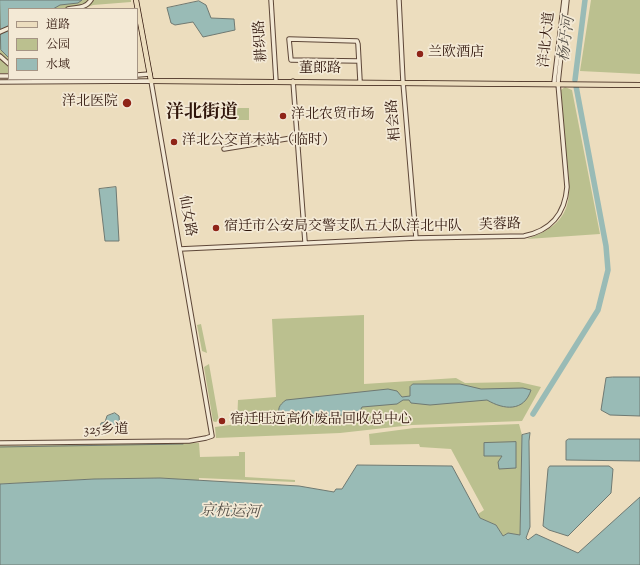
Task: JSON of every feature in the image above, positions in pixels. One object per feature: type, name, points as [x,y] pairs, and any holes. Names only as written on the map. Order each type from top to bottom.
[{"type":"main road","name":"仙女路","points":[[138,11],[151,80]]},
{"type":"main road","name":"董郎路","points":[[151,80],[640,85]]},
{"type":"street","points":[[80,8],[86,6],[91,0]]},
{"type":"street","name":"耕织路","points":[[270,0],[276,81]]},
{"type":"street","name":"相会路","points":[[399,0],[403,82],[416,238]]},
{"type":"street","name":"洋北大道","points":[[556,83],[564,0]]},
{"type":"street","name":"洋北大道","points":[[556,83],[567,0]]},
{"type":"street","points":[[359,61],[291,60],[289,39],[356,41],[359,61],[360,81]]},
{"type":"street","points":[[0,56],[8,63]]},
{"type":"street","points":[[138,75],[150,74]]},
{"type":"street","name":"董郎路","points":[[0,82],[151,80]]},
{"type":"street","name":"仙女路","points":[[151,80],[212,436]]},
{"type":"street","points":[[293,81],[305,242]]},
{"type":"street","name":"芙蓉路","points":[[180,249],[305,242],[524,236],[538,233],[556,220],[563,209],[567,187],[556,83]]},
{"type":"street","points":[[224,149],[298,137]]},
{"type":"street","name":"325乡道","points":[[0,443],[189,441],[212,436]]},
{"type":"green space","points":[[0,0],[131,0],[131,2],[93,5],[86,8],[8,8],[8,73],[0,73]]},
{"type":"green space","points":[[591,0],[640,0],[640,74],[580,71]]},
{"type":"green space","points":[[565,87],[572,90],[600,234],[527,239],[544,232],[556,223],[564,213],[568,202],[569,177],[564,138],[561,90]]},
{"type":"green space","points":[[223,108],[249,108],[249,120],[223,120]]},
{"type":"green space","points":[[364,315],[364,384],[456,378],[465,383],[519,382],[541,387],[522,421],[412,425],[340,433],[216,438],[215,427],[237,424],[238,400],[276,397],[272,319]]},
{"type":"green space","points":[[201,324],[207,353],[202,351],[197,325]]},
{"type":"green space","points":[[209,364],[219,421],[215,422],[213,421],[204,367]]},
{"type":"green space","points":[[519,424],[522,435],[520,535],[508,533],[503,536],[496,525],[480,518],[478,514],[484,510],[451,449],[420,447],[419,444],[370,445],[369,434],[414,428]]},
{"type":"green space","points":[[199,443],[200,457],[239,456],[239,452],[245,452],[245,477],[295,480],[295,482],[199,478],[199,481],[160,478],[94,479],[0,484],[0,446]]},
{"type":"water","points":[[0,0],[82,0],[78,3],[60,5],[55,8],[8,8],[8,57],[1,50]]},
{"type":"water","points":[[199,1],[206,5],[211,18],[234,19],[235,30],[203,37],[193,22],[175,25],[171,23],[167,8]]},
{"type":"water","points":[[116,187],[119,241],[105,241],[99,189]]},
{"type":"water","points":[[640,377],[640,416],[610,415],[601,410],[606,378]]},
{"type":"water","points":[[413,384],[460,384],[481,389],[523,388],[531,390],[524,402],[513,407],[500,406],[487,400],[430,405],[411,403],[409,400],[403,400],[397,404],[362,407],[359,413],[309,419],[280,417],[279,414],[279,407],[286,400],[388,389],[397,391],[402,397],[410,396],[410,387]]},
{"type":"water","points":[[115,413],[119,416],[120,428],[100,429],[101,423],[105,422],[107,416]]},
{"type":"water","name":"京杭运河","points":[[530,433],[530,527],[526,538],[528,540],[536,534],[578,553],[640,497],[640,565],[0,565],[0,484],[94,479],[160,478],[299,486],[334,492],[336,489],[342,489],[357,465],[452,466],[480,518],[496,525],[503,536],[508,533],[520,535],[522,435]]},
{"type":"water","points":[[569,439],[640,439],[640,461],[566,460],[566,441]]},
{"type":"water","points":[[516,442],[516,468],[499,469],[498,462],[502,456],[484,456],[484,443]]},
{"type":"water","points":[[550,466],[609,466],[613,469],[611,493],[568,536],[549,530],[543,526],[548,469]]},
{"type":"waterway","name":"杨圩河","points":[[575,80],[585,0]]},
{"type":"waterway","points":[[533,414],[598,310],[608,270],[606,246],[576,86]]},
{"type":"waterway","points":[[0,447],[183,444]]},
{"type":"place","name":"兰欧酒店","points":[[420,54]]},
{"type":"place","name":"洋北医院","points":[[127,103]]},
{"type":"place","name":"洋北农贸市场","points":[[283,116]]},
{"type":"place","name":"洋北公交首末站（临时）","points":[[174,142]]},
{"type":"place","name":"宿迁市公安局交警支队五大队洋北中队","points":[[216,228]]},
{"type":"place","name":"宿迁旺远高价废品回收总中心","points":[[222,421]]},
{"type":"district","name":"洋北街道","points":[[202,114]]}]
